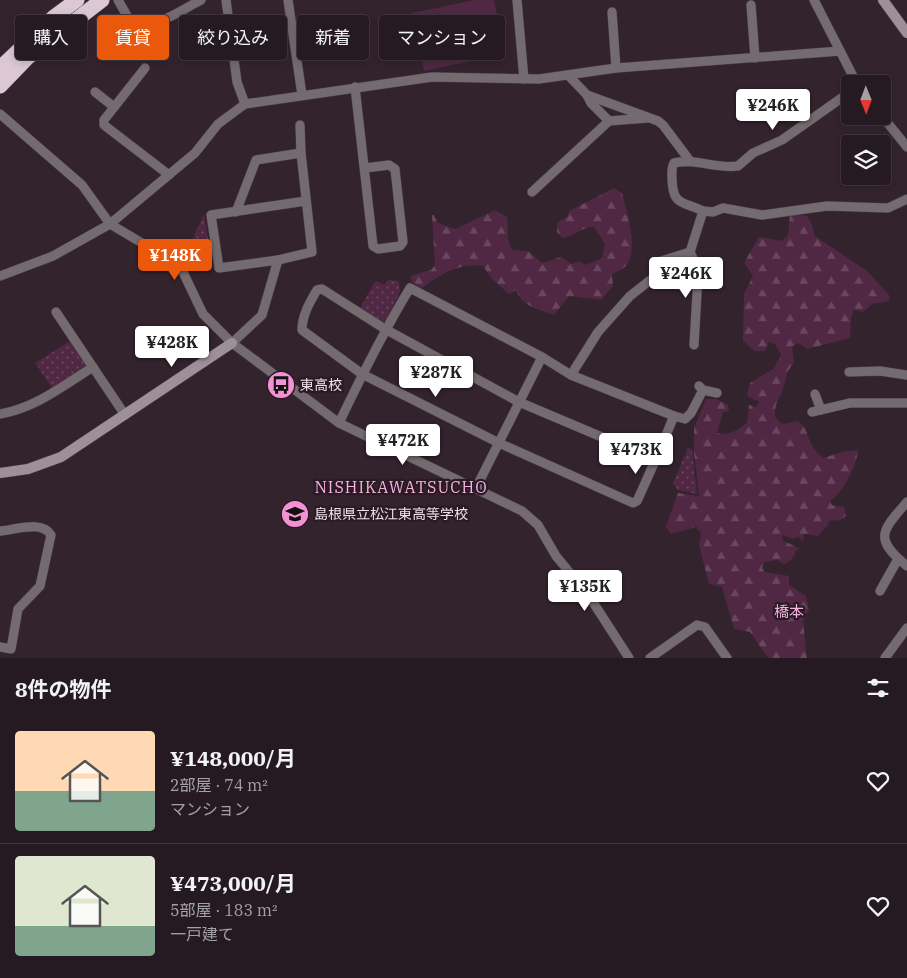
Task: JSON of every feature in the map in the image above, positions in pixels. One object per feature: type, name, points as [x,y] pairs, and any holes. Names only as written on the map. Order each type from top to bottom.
[{"type":"highway","points":[[0,68],[54,17],[77,0]]},
{"type":"highway","points":[[0,86],[28,58],[102,0]]},
{"type":"street","points":[[118,0],[130,21],[145,24],[162,20],[201,0]]},
{"type":"street","points":[[226,0],[237,82],[245,104]]},
{"type":"street","points":[[288,0],[302,95]]},
{"type":"street","points":[[517,0],[524,80]]},
{"type":"street","points":[[814,0],[852,75]]},
{"type":"street","points":[[883,0],[907,33]]},
{"type":"street","points":[[751,5],[755,58]]},
{"type":"street","points":[[612,12],[616,68]]},
{"type":"street","points":[[0,276],[53,256],[110,224],[194,153],[225,117],[245,104],[432,77],[524,80],[568,76],[616,68],[840,51]]},
{"type":"street","points":[[145,68],[104,120],[104,125],[169,175]]},
{"type":"street","points":[[568,76],[609,121]]},
{"type":"street","points":[[355,88],[373,246],[378,249],[400,246],[403,242],[395,168],[389,165],[365,168]]},
{"type":"street","points":[[95,92],[114,107]]},
{"type":"street","points":[[587,95],[664,125],[690,161]]},
{"type":"street","points":[[841,98],[782,140],[753,153],[738,166],[707,166],[690,161],[673,165],[673,194],[679,202],[703,211],[713,212],[724,208],[762,215],[827,206],[888,208],[907,199]]},
{"type":"street","points":[[0,114],[82,185],[110,224],[164,256],[182,270],[199,307],[232,343],[339,423],[522,511],[538,525],[556,556],[589,596],[630,658]]},
{"type":"street","points":[[532,192],[609,121],[650,118]]},
{"type":"street","points":[[300,125],[301,153],[312,252],[278,260],[219,268],[211,215],[306,201]]},
{"type":"street","points":[[889,125],[907,147]]},
{"type":"street","points":[[236,212],[256,160],[301,153]]},
{"type":"street","points":[[694,344],[698,276],[697,267],[690,252],[703,211]]},
{"type":"street","points":[[572,375],[598,332],[630,296],[658,274],[658,262],[690,252]]},
{"type":"street","points":[[0,473],[28,469],[61,457],[232,343],[262,315],[278,260]]},
{"type":"street","points":[[339,423],[385,329],[410,288],[542,357],[572,375],[674,416],[685,419],[691,414],[701,388],[717,393]]},
{"type":"street","points":[[656,460],[519,402],[385,329],[322,289],[317,290],[302,321],[304,333],[362,374],[499,443],[632,503],[637,501],[656,460],[674,416]]},
{"type":"street","points":[[56,312],[124,414]]},
{"type":"street","points":[[476,488],[542,357]]},
{"type":"street","points":[[0,414],[19,410],[40,400],[93,366]]},
{"type":"street","points":[[849,372],[880,371],[907,375]]},
{"type":"street","points":[[815,394],[816,411],[850,403],[907,403]]},
{"type":"street","points":[[907,502],[886,526],[884,534],[889,549],[907,566]]},
{"type":"street","points":[[0,531],[38,526],[48,529],[51,535],[40,586],[18,609],[11,649],[0,647]]},
{"type":"street","points":[[880,591],[898,559]]},
{"type":"street","points":[[650,658],[697,625],[705,628],[727,658]]},
{"type":"street","points":[[885,658],[907,628]]},
{"type":"green space","points":[[474,0],[494,0],[497,15],[412,15],[412,13]]},
{"type":"green space","points":[[422,60],[476,60],[424,71]]},
{"type":"green space","points":[[614,188],[622,193],[627,210],[632,250],[626,266],[612,274],[613,286],[601,300],[569,296],[554,315],[527,304],[518,295],[516,290],[509,294],[492,279],[483,266],[475,265],[443,274],[422,288],[412,282],[410,276],[431,270],[435,265],[432,215],[434,215],[438,223],[455,229],[495,210],[507,217],[508,238],[512,250],[528,251],[542,263],[561,257],[572,264],[578,261],[586,265],[602,258],[605,244],[594,227],[586,228],[562,238],[557,232],[557,223],[567,217],[569,211]]},
{"type":"green space","points":[[204,214],[209,245],[194,247],[187,251]]},
{"type":"green space","points":[[790,214],[807,216],[815,236],[867,271],[889,295],[889,301],[872,304],[863,312],[854,310],[851,318],[850,338],[807,349],[798,343],[792,347],[794,363],[787,373],[776,405],[775,417],[782,424],[798,421],[805,429],[814,449],[824,458],[841,452],[858,450],[855,463],[848,478],[840,492],[830,501],[832,505],[844,507],[846,516],[840,520],[829,521],[828,525],[818,536],[804,534],[803,542],[798,537],[793,539],[783,535],[782,540],[800,549],[795,551],[794,556],[789,562],[784,564],[777,560],[764,562],[762,568],[765,572],[789,576],[789,585],[806,596],[809,609],[803,621],[807,658],[770,658],[750,632],[734,629],[722,587],[709,584],[699,545],[701,533],[696,527],[671,534],[666,526],[678,493],[699,496],[694,453],[694,428],[706,399],[716,399],[728,405],[729,412],[723,412],[717,433],[726,434],[736,430],[747,423],[749,405],[756,407],[759,402],[747,396],[750,383],[773,369],[781,355],[775,344],[769,342],[765,351],[755,351],[743,341],[744,294],[753,276],[744,263],[759,237],[782,241],[788,235]]},
{"type":"green space","points":[[388,280],[399,281],[400,292],[386,321],[382,321],[360,308],[376,281],[384,285]]},
{"type":"green space","points":[[70,341],[85,363],[85,368],[53,389],[35,363]]},
{"type":"green space","points":[[688,448],[692,449],[697,494],[677,490],[673,483]]},
{"type":"place","name":"東高校","points":[[281,385]]},
{"type":"place","name":"島根県立松江東高等学校","points":[[295,514]]},
{"type":"district","name":"NISHIKAWATSUCHO","points":[[401,487]]},
{"type":"district","name":"橋本","points":[[789,611]]}]
